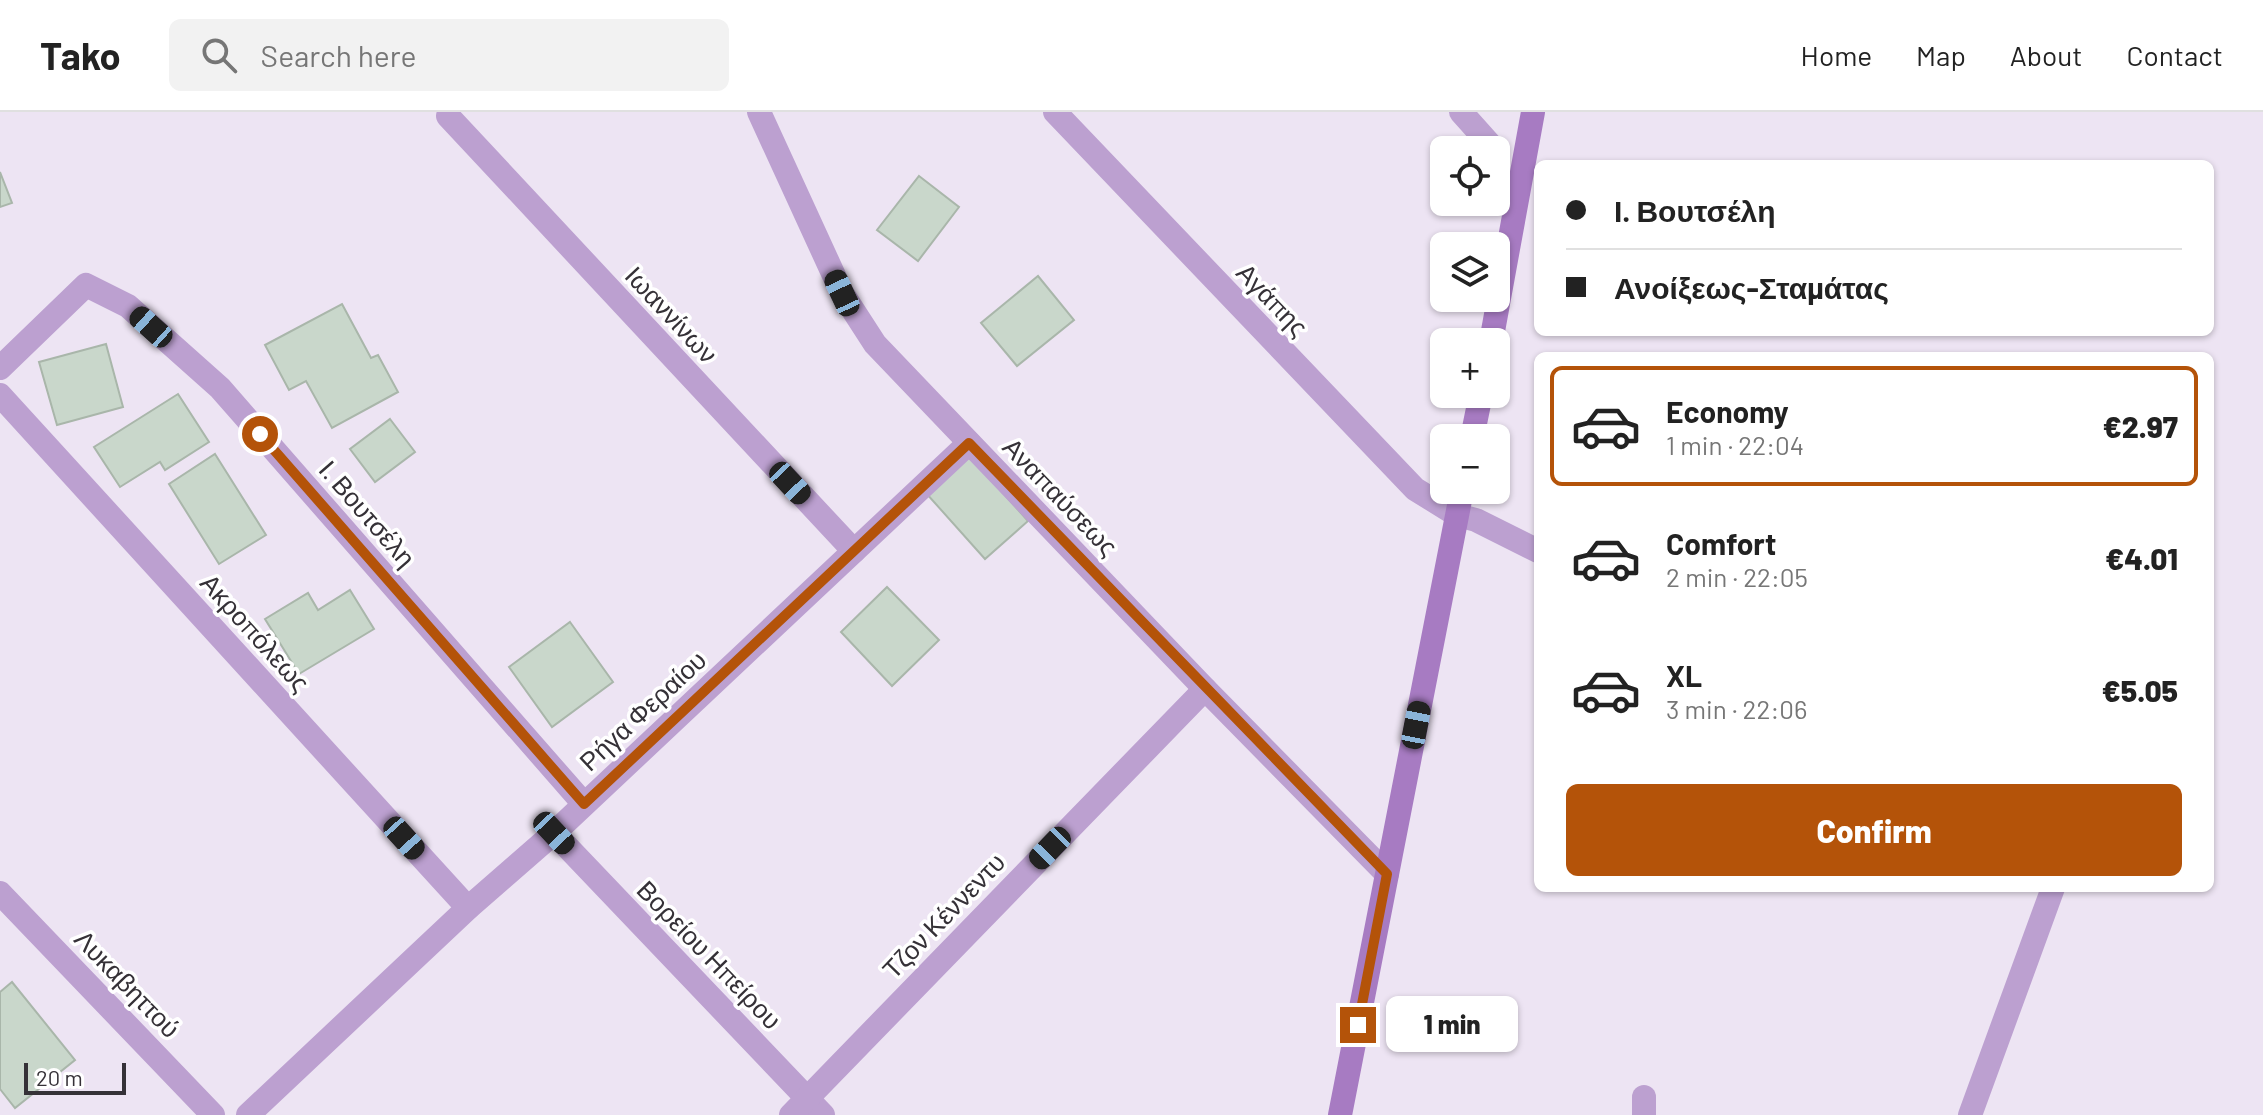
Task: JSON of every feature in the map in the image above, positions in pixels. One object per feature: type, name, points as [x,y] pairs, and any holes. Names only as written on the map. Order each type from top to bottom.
[{"type":"street","name":"Αναπαύσεως","points":[[759,112],[842,293],[875,344],[1387,874]]},
{"type":"street","name":"Αγάπης","points":[[1055,112],[1415,489],[1457,515],[1476,520],[1534,549]]},
{"type":"street","points":[[1461,112],[1482,136]]},
{"type":"street","points":[[1494,328],[1533,112]]},
{"type":"street","name":"Ιωαννίνων","points":[[448,116],[854,551]]},
{"type":"street","points":[[1510,167],[1522,180]]},
{"type":"street","name":"Ι. Βουτσέλη","points":[[0,368],[86,285],[128,306],[220,388],[584,804]]},
{"type":"street","name":"Ακροπόλεως","points":[[0,395],[468,908]]},
{"type":"street","name":"Ρήγα Φεραίου","points":[[248,1115],[969,443]]},
{"type":"street","points":[[1340,1115],[1459,504]]},
{"type":"street","name":"Τζον Κέννεντυ","points":[[807,1109],[1205,689]]},
{"type":"street","name":"Βορείου Ηπείρου","points":[[554,833],[807,1109]]},
{"type":"street","points":[[1970,1115],[2052,892]]},
{"type":"street","name":"Λυκαβηττού","points":[[0,893],[213,1115]]},
{"type":"building","points":[[0,172],[12,203],[0,207]]},
{"type":"building","points":[[919,176],[959,207],[918,261],[877,230]]},
{"type":"building","points":[[1038,276],[1074,320],[1017,366],[981,323]]},
{"type":"building","points":[[342,304],[371,358],[378,355],[398,392],[332,428],[306,381],[289,390],[265,345]]},
{"type":"building","points":[[106,344],[123,407],[57,425],[39,362]]},
{"type":"building","points":[[178,394],[209,442],[165,470],[160,462],[120,487],[94,447]]},
{"type":"building","points":[[390,419],[415,452],[375,482],[350,449]]},
{"type":"building","points":[[215,454],[266,535],[219,564],[169,484]]},
{"type":"building","points":[[969,455],[1028,521],[985,559],[926,493]]},
{"type":"building","points":[[887,587],[939,640],[892,686],[841,632]]},
{"type":"building","points":[[350,590],[374,629],[299,674],[265,619],[308,593],[318,610]]},
{"type":"building","points":[[570,622],[613,682],[552,727],[509,667]]},
{"type":"building","points":[[12,982],[75,1060],[15,1108],[0,1089],[0,992]]},
{"type":"route","points":[[260,434],[584,804],[969,443],[1387,874],[1358,1025]]}]
